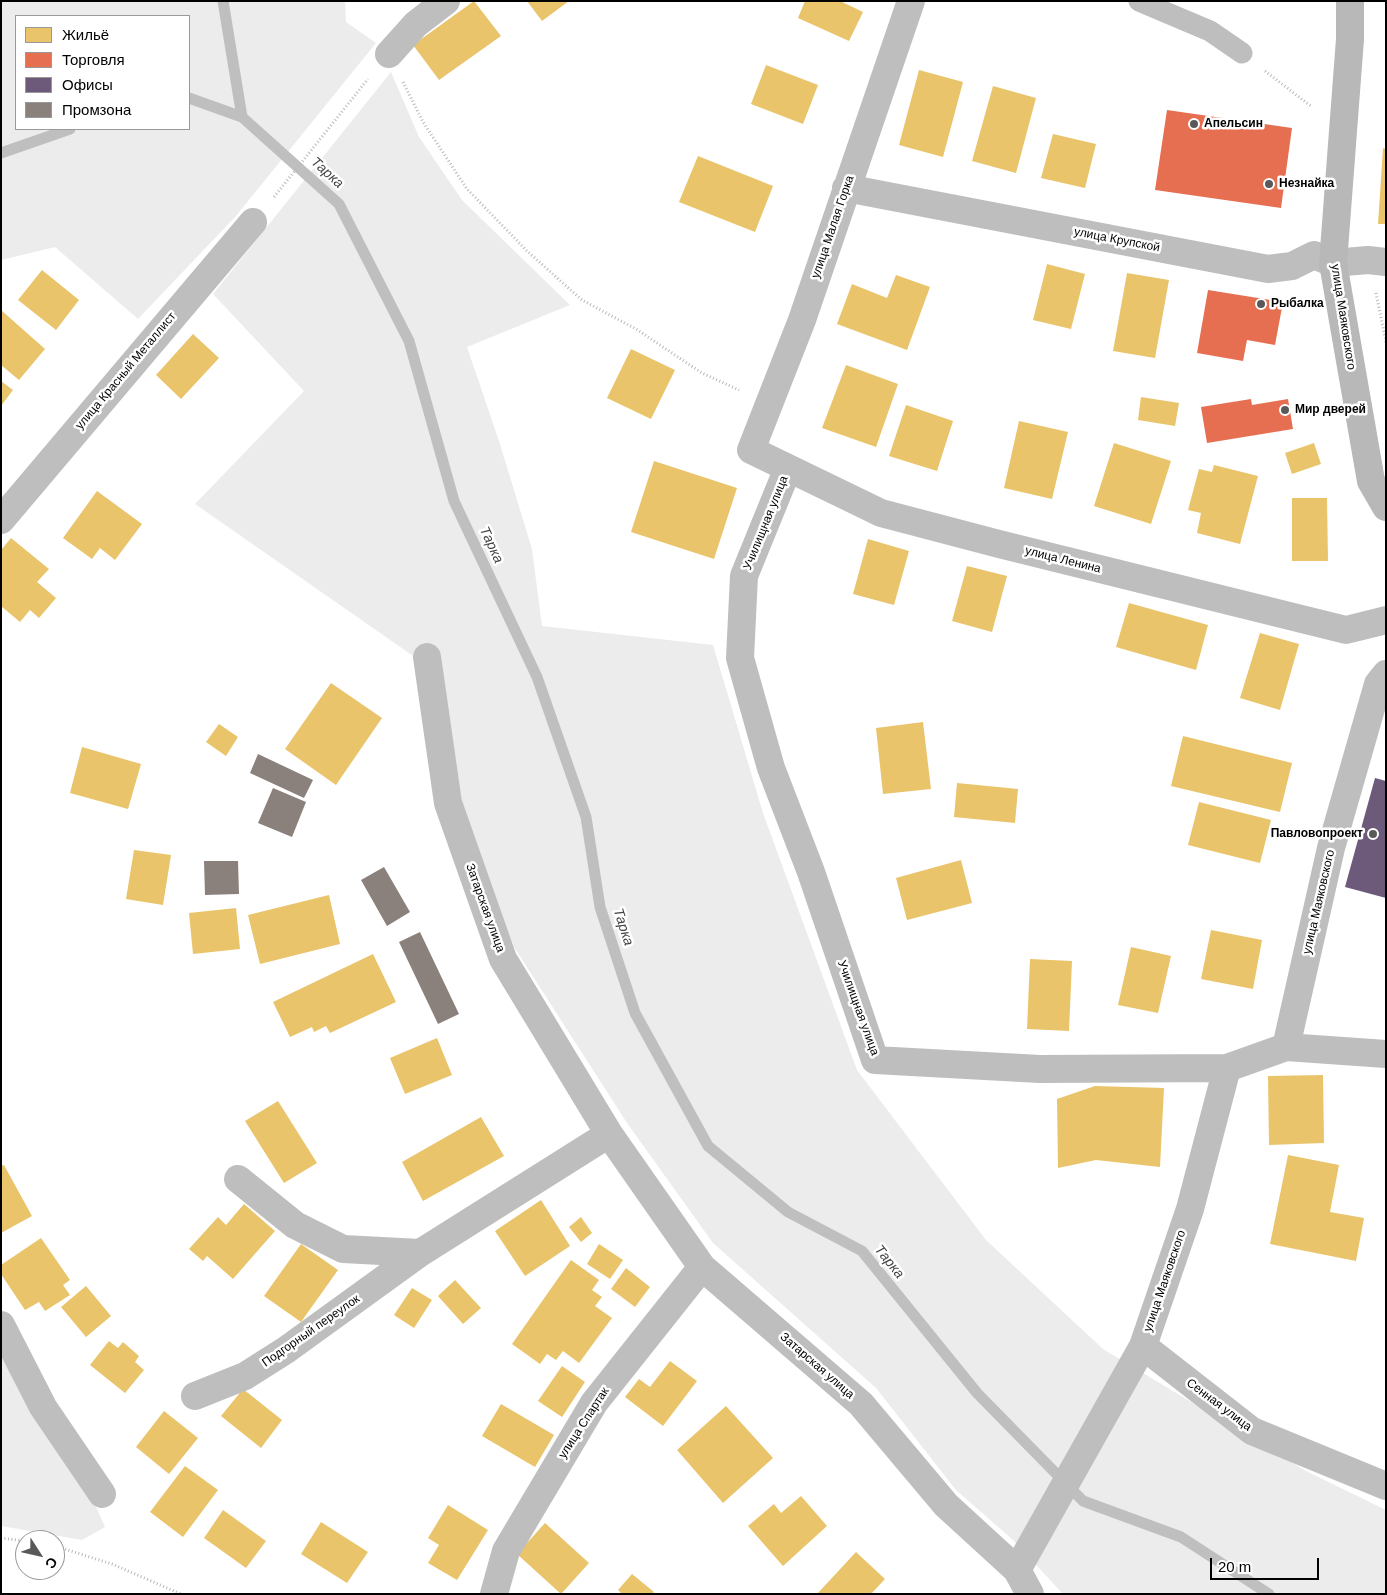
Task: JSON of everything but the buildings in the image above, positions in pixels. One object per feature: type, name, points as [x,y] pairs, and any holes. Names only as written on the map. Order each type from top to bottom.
[{"type":"street","points":[[389,54],[416,24],[446,1]]},
{"type":"street","name":"улица Малая Горка","points":[[751,450],[802,320],[911,1]]},
{"type":"street","name":"улица Маяковского","points":[[1350,1],[1344,120],[1333,263],[1371,480],[1386,507]]},
{"type":"street","name":"улица Крупской","points":[[846,188],[1268,269],[1292,266],[1314,255],[1333,263],[1377,261]]},
{"type":"street","name":"улица Красный Металлист","points":[[1,520],[253,222]]},
{"type":"street","name":"улица Ленина","points":[[751,450],[880,513],[1346,630],[1386,620]]},
{"type":"street","name":"Училищная улица","points":[[788,468],[744,576],[740,658],[771,768],[811,872],[875,1060],[1040,1069],[1227,1068],[1286,1047],[1386,1054]]},
{"type":"street","name":"Затарская улица","points":[[427,657],[448,804],[503,959],[609,1134],[702,1267],[861,1404],[946,1505],[1017,1570],[1030,1594]]},
{"type":"street","name":"улица Маяковского","points":[[1286,1047],[1331,848],[1378,684],[1386,674]]},
{"type":"street","name":"улица Маяковского","points":[[1017,1570],[1143,1346],[1190,1209],[1227,1068]]},
{"type":"street","points":[[238,1179],[295,1225],[343,1249],[420,1253],[609,1134]]},
{"type":"street","name":"Подгорный переулок","points":[[195,1396],[245,1376],[286,1350],[420,1253]]},
{"type":"street","name":"улица Спартак","points":[[494,1594],[506,1551],[594,1403],[702,1267]]},
{"type":"street","points":[[1,1324],[43,1408],[102,1494]]},
{"type":"street","name":"Сенная улица","points":[[1143,1346],[1252,1431],[1386,1486]]},
{"type":"lane","points":[[1139,1],[1210,31],[1242,53]]},
{"type":"path","points":[[1242,53],[1324,116],[1344,120]]},
{"type":"path","points":[[253,222],[389,54],[422,122],[467,189],[527,251],[582,300],[636,329],[702,373],[770,404]]},
{"type":"path","points":[[1377,261],[1386,342]]},
{"type":"path","points":[[1,1538],[15,1540]]},
{"type":"path","points":[[65,1549],[112,1564],[181,1594]]},
{"type":"shaded area","points":[[1,1],[345,1],[346,22],[376,43],[236,216],[138,319],[55,247],[1,260]]},
{"type":"shaded area","points":[[391,72],[419,137],[462,200],[570,305],[467,347],[499,441],[532,549],[542,626],[713,645],[763,813],[857,1070],[986,1240],[1103,1349],[1306,1471],[1386,1510],[1386,1594],[1063,1594],[1013,1540],[956,1490],[876,1388],[713,1243],[627,1123],[514,947],[459,809],[439,674],[195,504],[304,391],[213,294]]},
{"type":"shaded area","points":[[1,1353],[94,1502],[105,1527],[82,1540],[65,1537],[65,1530],[24,1530],[1,1526]]},
{"type":"waterway","points":[[223,1],[242,117]]},
{"type":"waterway","name":"Тарка","points":[[190,98],[242,117],[339,204],[409,341],[454,501],[537,677],[586,817],[600,907],[635,1013],[708,1146],[788,1212],[862,1251],[977,1393],[1083,1501],[1181,1537],[1269,1594]]},
{"type":"waterway","name":"Тарка","points":[[1,153],[67,130]]},
{"type":"place","name":"Апельсин","points":[[1194,124]]},
{"type":"place","name":"Незнайка","points":[[1269,184]]},
{"type":"place","name":"Рыбалка","points":[[1261,304]]},
{"type":"place","name":"Мир дверей","points":[[1285,410]]},
{"type":"place","name":"Павловопроект","points":[[1373,834]]}]
